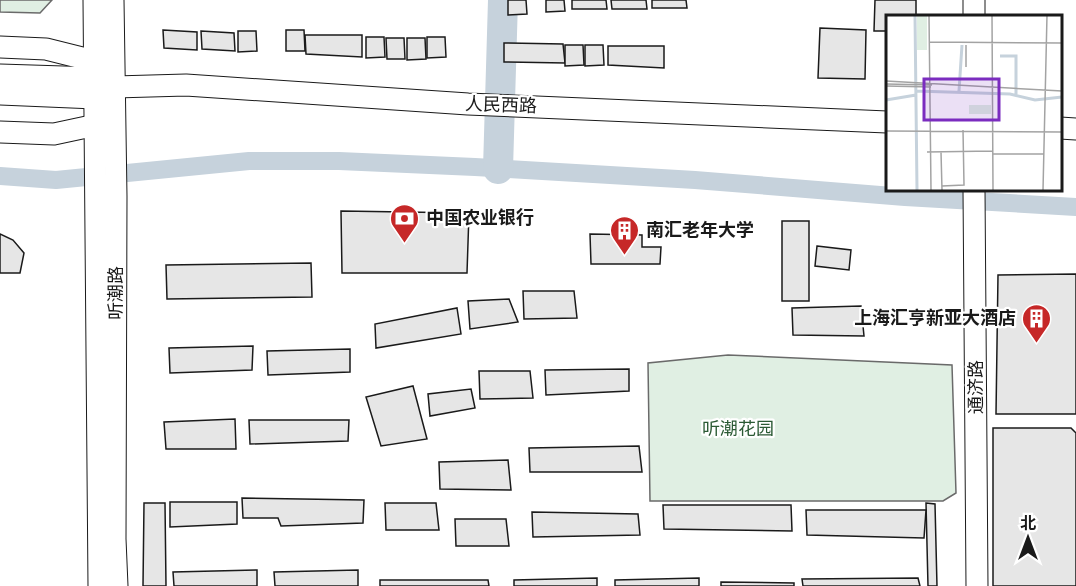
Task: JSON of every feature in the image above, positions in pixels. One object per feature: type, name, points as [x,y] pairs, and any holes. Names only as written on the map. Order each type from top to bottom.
[{"type":"street","name":"听潮路","points":[[94,0],[96,125],[106,165]]},
{"type":"street","name":"听潮路","points":[[99,586],[106,165],[115,87],[113,0]]},
{"type":"street","name":"人民西路","points":[[0,47],[46,49],[94,79],[115,87],[186,85],[469,104],[886,122]]},
{"type":"street","name":"人民西路","points":[[0,75],[94,79]]},
{"type":"street","name":"人民西路","points":[[0,94],[94,79]]},
{"type":"street","points":[[0,132],[54,134],[96,125],[115,87]]},
{"type":"street","points":[[1061,128],[1076,129]]},
{"type":"street","name":"听潮路","points":[[106,196],[117,586]]},
{"type":"street","name":"通济路","points":[[974,198],[977,586]]},
{"type":"green space","points":[[0,0],[52,0],[40,13],[0,12]]},
{"type":"green space","name":"听潮花园","points":[[728,355],[952,365],[956,493],[943,501],[650,501],[648,363]]},
{"type":"building","points":[[508,0],[526,0],[527,14],[508,15]]},
{"type":"building","points":[[546,0],[564,0],[565,11],[546,12]]},
{"type":"building","points":[[572,0],[606,0],[607,9],[572,9]]},
{"type":"building","points":[[611,0],[646,0],[647,9],[612,9]]},
{"type":"building","points":[[652,0],[686,0],[687,8],[652,8]]},
{"type":"building","points":[[875,0],[916,0],[916,15],[886,15],[886,31],[874,31]]},
{"type":"building","points":[[820,28],[866,30],[865,79],[818,78]]},
{"type":"building","points":[[163,30],[197,32],[197,50],[164,48]]},
{"type":"building","points":[[286,30],[304,30],[305,51],[286,51]]},
{"type":"building","points":[[201,31],[234,33],[235,51],[202,49]]},
{"type":"building","points":[[238,31],[256,31],[257,51],[238,52]]},
{"type":"building","points":[[305,35],[362,35],[362,57],[306,54]]},
{"type":"building","points":[[366,37],[384,37],[385,57],[366,58]]},
{"type":"building","points":[[427,37],[445,37],[446,57],[427,58]]},
{"type":"building","points":[[386,38],[404,38],[405,59],[387,59]]},
{"type":"building","points":[[407,38],[425,38],[426,59],[407,60]]},
{"type":"building","points":[[504,43],[563,44],[565,63],[504,62]]},
{"type":"building","points":[[565,45],[583,45],[584,65],[565,66]]},
{"type":"building","points":[[585,45],[603,45],[604,65],[585,66]]},
{"type":"building","points":[[608,46],[664,46],[664,68],[608,65]]},
{"type":"building","name":"中国农业银行","points":[[341,211],[469,213],[467,273],[342,273]]},
{"type":"building","points":[[782,221],[809,221],[809,301],[782,301]]},
{"type":"building","points":[[0,234],[13,240],[24,253],[20,273],[0,273]]},
{"type":"building","name":"南汇老年大学","points":[[590,234],[642,235],[642,247],[661,247],[660,264],[591,264]]},
{"type":"building","points":[[817,246],[851,250],[849,270],[815,266]]},
{"type":"building","points":[[311,263],[312,297],[167,299],[166,265]]},
{"type":"building","name":"上海汇亨新亚大酒店","points":[[1076,274],[1076,414],[996,414],[998,275]]},
{"type":"building","points":[[523,291],[574,291],[577,318],[524,319]]},
{"type":"building","points":[[509,299],[518,322],[470,329],[468,301]]},
{"type":"building","points":[[861,306],[864,336],[793,335],[792,308]]},
{"type":"building","points":[[457,308],[461,334],[376,348],[375,324]]},
{"type":"building","points":[[253,346],[252,370],[170,373],[169,348]]},
{"type":"building","points":[[350,349],[350,372],[268,375],[267,351]]},
{"type":"building","points":[[629,369],[629,391],[546,395],[545,370]]},
{"type":"building","points":[[479,371],[530,371],[533,398],[480,399]]},
{"type":"building","points":[[413,386],[427,439],[381,446],[366,397]]},
{"type":"building","points":[[471,389],[475,408],[430,416],[428,394]]},
{"type":"building","points":[[235,419],[236,449],[166,449],[164,422]]},
{"type":"building","points":[[249,420],[349,420],[348,441],[250,444]]},
{"type":"building","points":[[993,428],[1071,428],[1076,433],[1076,586],[993,586]]},
{"type":"building","points":[[639,446],[642,472],[530,472],[529,448]]},
{"type":"building","points":[[508,460],[511,490],[440,489],[439,462]]},
{"type":"building","points":[[242,498],[364,500],[363,523],[281,526],[278,518],[243,518]]},
{"type":"building","points":[[170,502],[237,502],[237,524],[170,527]]},
{"type":"building","points":[[144,503],[165,503],[166,586],[143,586]]},
{"type":"building","points":[[385,503],[436,503],[439,530],[386,530]]},
{"type":"building","points":[[926,503],[935,504],[937,586],[928,586]]},
{"type":"building","points":[[663,505],[791,505],[792,531],[664,529]]},
{"type":"building","points":[[806,510],[926,510],[924,538],[807,535]]},
{"type":"building","points":[[532,512],[638,514],[640,535],[533,537]]},
{"type":"building","points":[[455,519],[506,519],[509,546],[456,546]]},
{"type":"building","points":[[257,570],[257,586],[174,586],[173,572]]},
{"type":"building","points":[[358,570],[358,586],[275,586],[274,572]]},
{"type":"building","points":[[597,578],[597,586],[514,586],[514,580]]},
{"type":"building","points":[[699,578],[699,586],[615,586],[615,580]]},
{"type":"building","points":[[918,578],[920,586],[803,586],[802,579]]},
{"type":"building","points":[[380,580],[488,580],[489,586],[380,586]]},
{"type":"building","points":[[721,582],[794,583],[794,586],[721,586]]},
{"type":"waterway","points":[[498,169],[503,0]]},
{"type":"waterway","points":[[0,176],[56,180],[249,161],[339,161],[695,180],[905,197],[1076,207]]},
{"type":"place","name":"中国农业银行","points":[[405,244]]},
{"type":"place","name":"南汇老年大学","points":[[625,256]]},
{"type":"place","name":"上海汇亨新亚大酒店","points":[[1037,344]]}]
